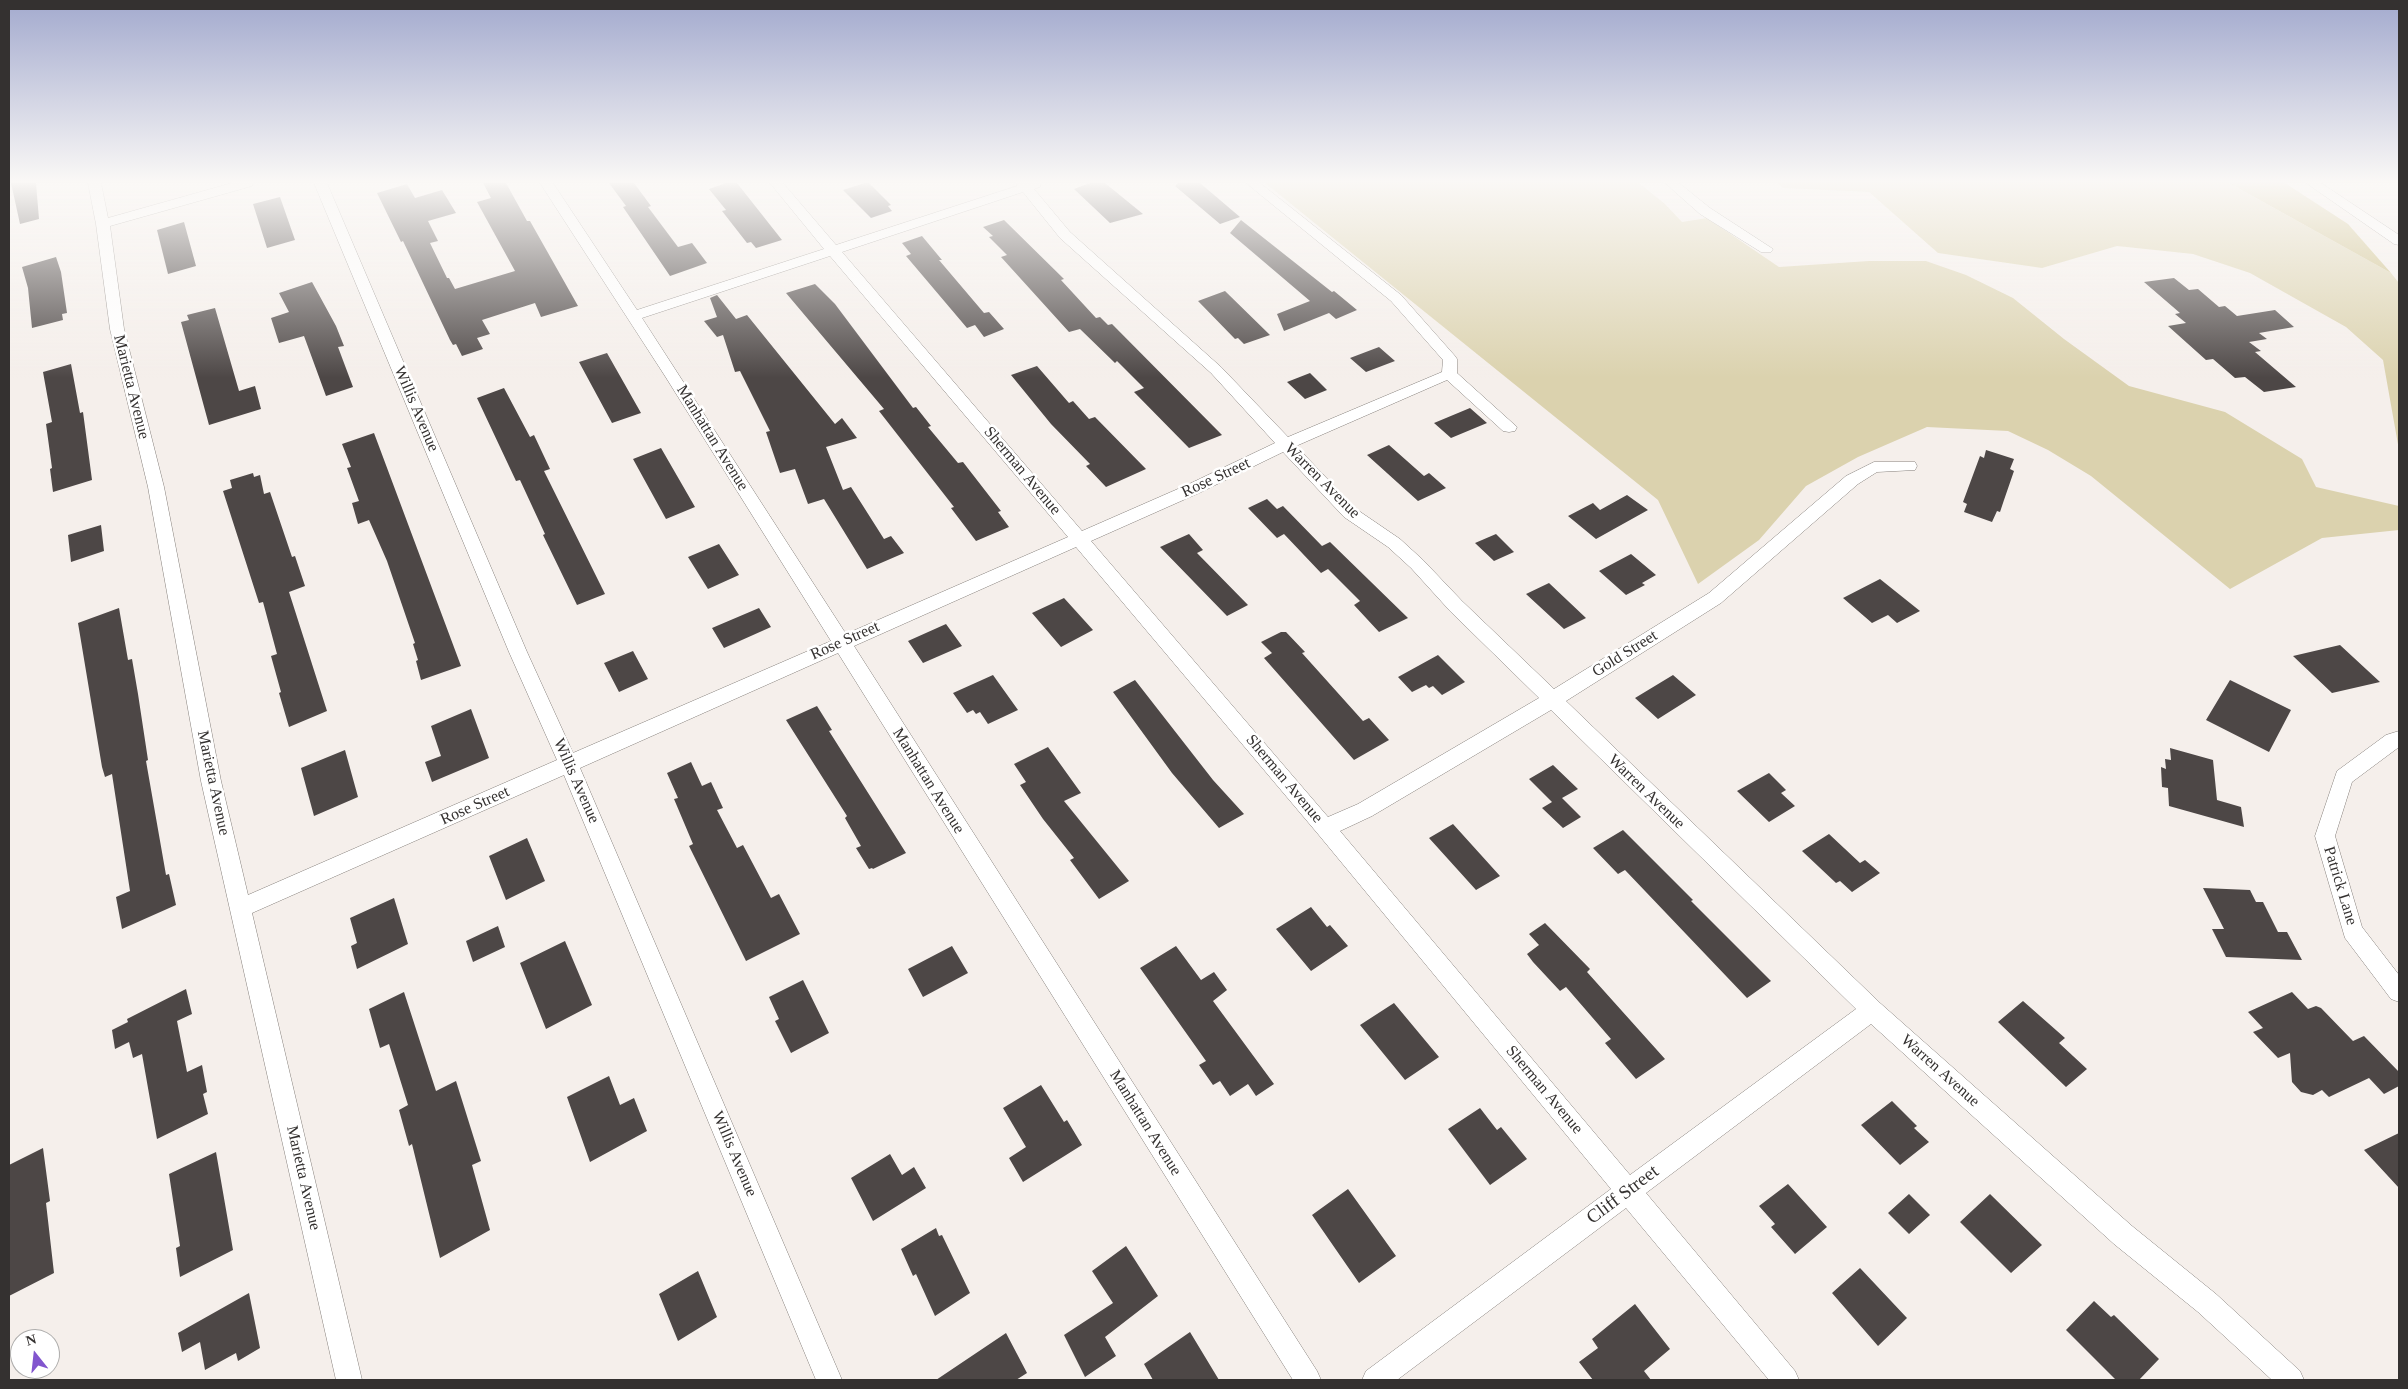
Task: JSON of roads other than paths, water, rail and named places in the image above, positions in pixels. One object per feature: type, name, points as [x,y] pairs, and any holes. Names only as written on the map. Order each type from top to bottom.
[{"type":"street","name":"Marietta Avenue","points":[[106,248],[117,329],[156,487],[211,781],[349,1380]]},
{"type":"street","name":"Willis Avenue","points":[[347,248],[518,652],[569,764],[829,1380]]},
{"type":"street","name":"Manhattan Avenue","points":[[588,248],[673,376],[840,643],[1308,1380]]},
{"type":"street","points":[[633,316],[840,248]]},
{"type":"street","name":"Warren Avenue","points":[[1079,248],[1216,370],[1350,513],[1394,543],[1418,564],[1456,606],[1872,1010],[2123,1235],[2207,1303],[2292,1380]]},
{"type":"street","points":[[1333,248],[1396,298],[1450,359],[1449,374],[1509,427]]},
{"type":"street","name":"Sherman Avenue","points":[[834,250],[1325,828],[1786,1380]]},
{"type":"street","name":"Rose Street","points":[[241,908],[1192,489],[1286,444],[1449,374]]},
{"type":"street","name":"Gold Street","points":[[1325,828],[1365,810],[1552,700],[1716,598],[1852,480],[1874,468],[1909,466]]},
{"type":"street","name":"Patrick Lane","points":[[2399,739],[2392,740],[2344,776],[2325,836],[2354,931],[2399,992]]},
{"type":"street","name":"Cliff Street","points":[[1375,1380],[1872,1010]]}]
